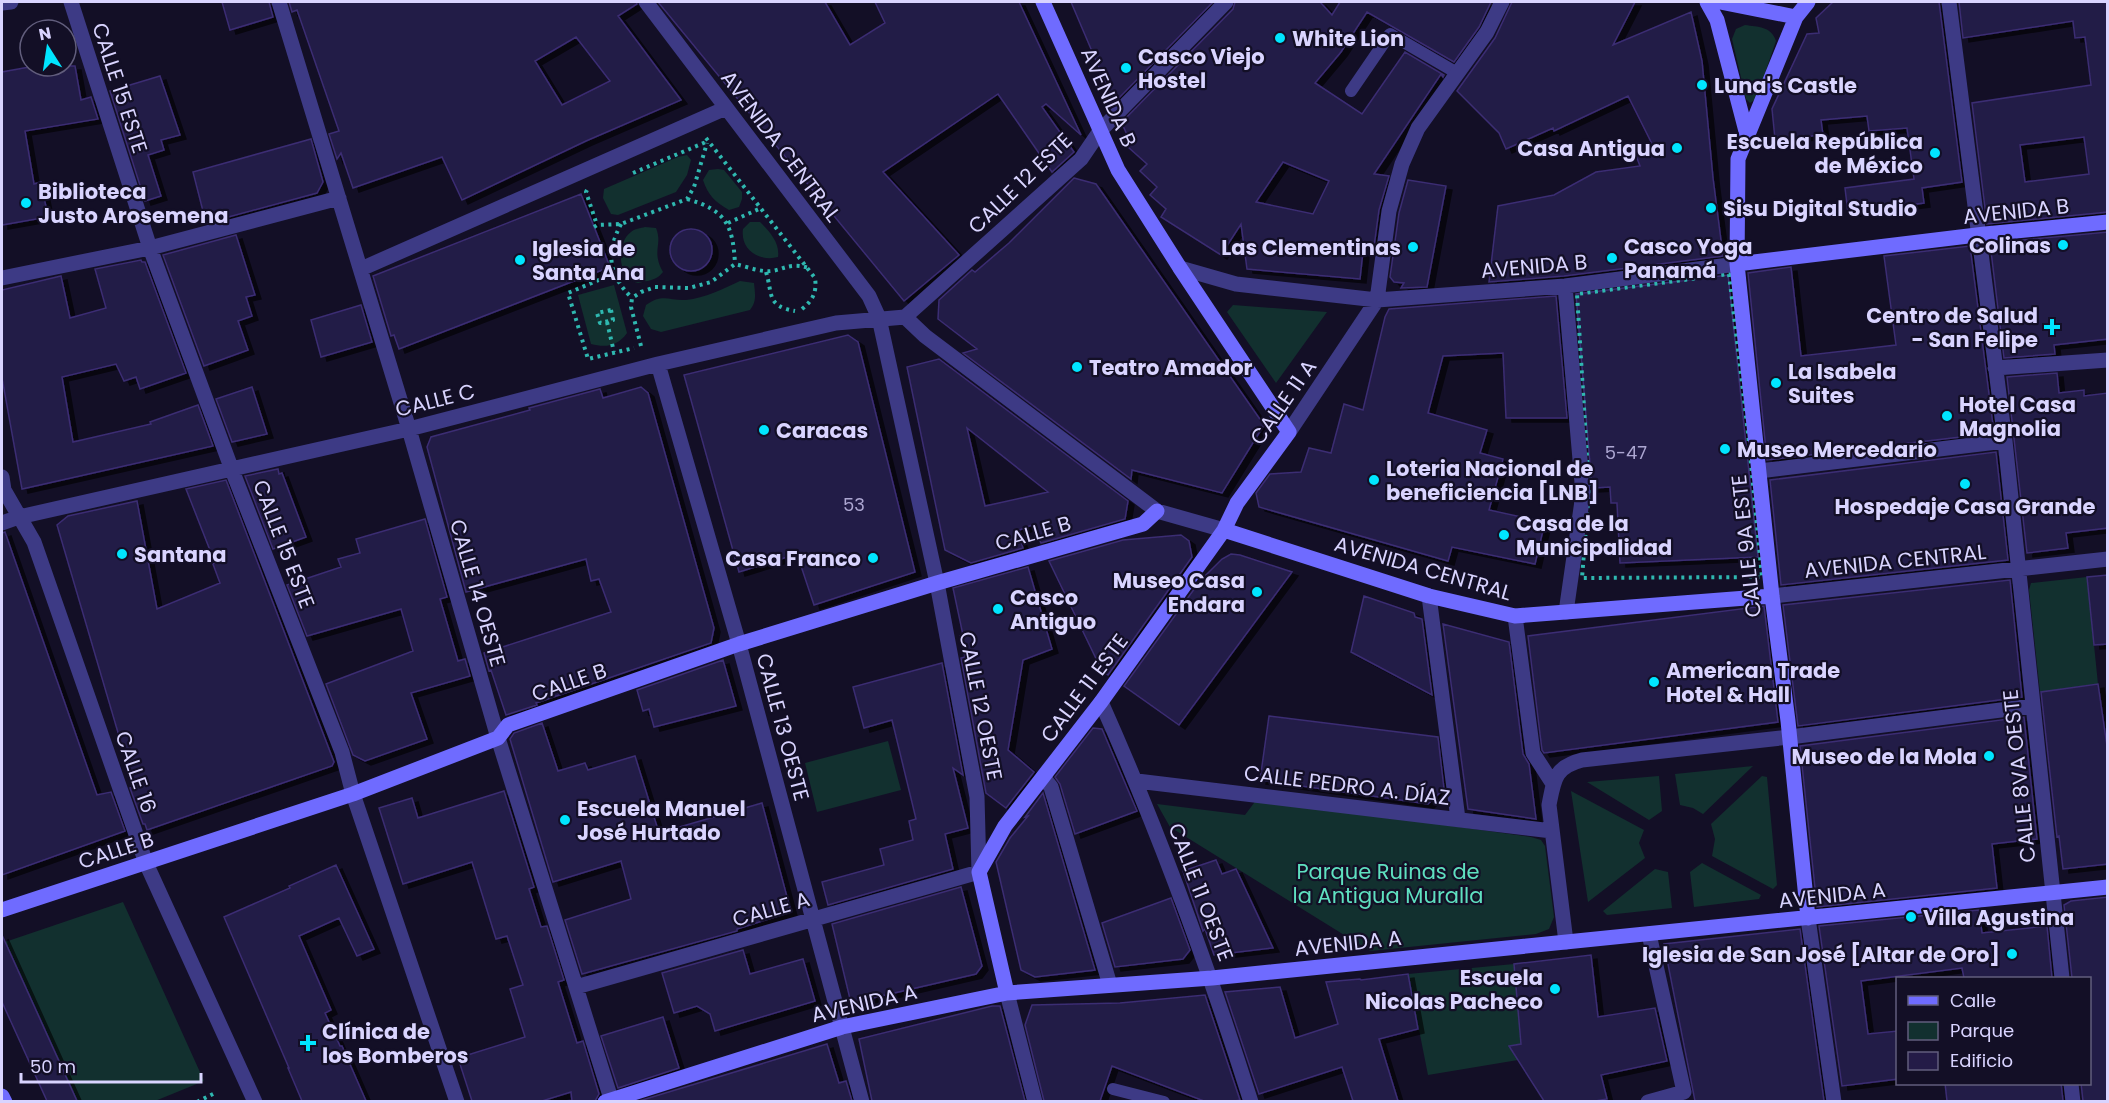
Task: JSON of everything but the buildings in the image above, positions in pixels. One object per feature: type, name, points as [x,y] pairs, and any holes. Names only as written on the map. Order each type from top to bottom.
[{"type":"street","points":[[2,3],[10,2]]},
{"type":"street","name":"CALLE 15 ESTE","points":[[71,2],[150,248],[232,470],[342,752],[353,794],[457,1101]]},
{"type":"street","name":"CALLE 14 OESTE","points":[[279,2],[409,429],[498,738],[609,1101]]},
{"type":"street","name":"AVENIDA B","points":[[1043,2],[1118,170],[1179,268],[1289,432]]},
{"type":"street","name":"CALLE 12 ESTE","points":[[905,317],[1081,159],[1100,131],[1226,2]]},
{"type":"street","points":[[1377,300],[1389,211],[1402,164],[1419,129],[1487,32],[1502,2]]},
{"type":"street","points":[[1707,2],[1717,20],[1747,135]]},
{"type":"street","points":[[1723,2],[1796,17]]},
{"type":"street","name":"CALLE 9A ESTE","points":[[1808,2],[1796,17],[1738,159],[1737,264],[1808,918]]},
{"type":"street","name":"CALLE 8VA OESTE","points":[[1950,2],[2006,441],[2062,977]]},
{"type":"street","name":"AVENIDA CENTRAL","points":[[653,4],[726,108],[868,296],[879,318]]},
{"type":"street","points":[[361,269],[726,108]]},
{"type":"street","points":[[2,278],[150,248],[339,198]]},
{"type":"street","name":"AVENIDA B","points":[[1179,268],[1236,284],[1377,300],[1564,286],[1980,235],[2108,222]]},
{"type":"street","points":[[1564,286],[1583,494],[1566,612]]},
{"type":"street","name":"CALLE 11 A","points":[[1224,530],[1237,503],[1289,432],[1377,300]]},
{"type":"street","points":[[879,318],[905,317]]},
{"type":"street","name":"AVENIDA CENTRAL","points":[[905,317],[925,336],[1157,511],[1224,530],[1429,596],[1515,616],[1772,596],[2108,559]]},
{"type":"street","name":"CALLE C","points":[[2,523],[19,517],[409,429],[658,364],[836,323],[879,318]]},
{"type":"street","name":"CALLE 12 OESTE","points":[[879,318],[937,583],[977,797],[979,872],[1035,1101]]},
{"type":"street","points":[[1995,368],[2108,360]]},
{"type":"street","name":"CALLE 13 OESTE","points":[[658,364],[739,644],[862,1101]]},
{"type":"street","points":[[1759,471],[2006,441]]},
{"type":"street","name":"CALLE 16","points":[[2,477],[4,490],[34,542],[146,863],[255,1101]]},
{"type":"street","name":"CALLE B","points":[[2,910],[353,794],[498,738],[508,725],[739,644],[937,583],[1143,524],[1157,511]]},
{"type":"street","name":"CALLE 11 ESTE","points":[[979,872],[1005,826],[1101,702],[1224,530]]},
{"type":"street","points":[[1429,596],[1458,819]]},
{"type":"street","points":[[1515,616],[1533,753],[1553,784]]},
{"type":"street","name":"CALLE 11 OESTE","points":[[1101,702],[1137,781],[1212,978],[1251,1101]]},
{"type":"street","points":[[1566,942],[1549,805],[1558,772],[1568,764],[1582,760],[1790,737],[2032,706]]},
{"type":"street","points":[[1043,777],[1051,787],[1110,985]]},
{"type":"street","name":"CALLE PEDRO A. DÍAZ","points":[[1137,781],[1552,831]]},
{"type":"street","name":"CALLE A","points":[[576,987],[979,872]]},
{"type":"street","name":"AVENIDA A","points":[[609,1101],[842,1027],[1007,993],[1212,978],[2108,887]]},
{"type":"street","points":[[1808,918],[1834,1101]]},
{"type":"street","points":[[1648,1101],[1684,1092],[1649,934]]},
{"type":"street","points":[[2071,1085],[2073,1101]]},
{"type":"street","points":[[2,1096],[5,1101]]},
{"type":"lane","points":[[1351,91],[1390,34],[1457,74]]},
{"type":"lane","points":[[1113,1089],[1164,1101]]},
{"type":"path","points":[[700,120],[707,142],[809,268],[815,278],[816,287],[812,301]]},
{"type":"path","points":[[630,174],[707,142]]},
{"type":"path","points":[[687,199],[694,187],[707,142]]},
{"type":"path","points":[[599,165],[586,192],[596,226],[621,224],[687,199],[714,211],[728,223],[734,245],[735,264]]},
{"type":"path","points":[[586,192],[597,188]]},
{"type":"path","points":[[728,223],[761,208]]},
{"type":"path","points":[[621,224],[612,249],[613,274],[632,298],[631,307],[641,346]]},
{"type":"path","points":[[735,264],[766,272],[789,265],[809,268]]},
{"type":"path","points":[[632,298],[655,287],[689,288],[711,282],[735,264]]},
{"type":"path","points":[[766,272],[770,295],[774,303],[784,309],[797,312]]},
{"type":"path","points":[[588,359],[568,293],[613,274]]},
{"type":"path","points":[[1730,274],[1761,577],[1582,578],[1589,489],[1577,294],[1730,274]]},
{"type":"path","points":[[611,310],[613,320],[607,322],[600,323],[597,313],[611,310]]},
{"type":"path","points":[[607,322],[614,352]]},
{"type":"path","points":[[197,1101],[217,1092]]},
{"type":"green space","points":[[1745,25],[1771,32],[1776,41],[1756,99],[1750,103],[1746,99],[1732,39],[1736,29]]},
{"type":"green space","points":[[687,155],[691,160],[687,175],[676,192],[618,215],[611,214],[603,198],[604,189]]},
{"type":"green space","points":[[709,170],[724,170],[742,192],[739,207],[729,210],[716,201],[707,190],[703,180]]},
{"type":"green space","points":[[750,222],[760,222],[771,234],[776,242],[778,257],[758,256],[748,248],[743,229]]},
{"type":"green space","points":[[645,227],[656,228],[657,253],[663,272],[655,279],[638,283],[626,275],[621,252],[626,237],[634,230]]},
{"type":"green space","points":[[740,281],[754,283],[755,300],[750,310],[661,332],[651,329],[643,316],[646,305],[657,299],[693,299],[714,293]]},
{"type":"green space","points":[[614,285],[627,333],[620,341],[611,345],[591,344],[578,295]]},
{"type":"green space","points":[[1233,305],[1327,312],[1276,383],[1227,312]]},
{"type":"green space","points":[[2087,577],[2098,684],[2040,692],[2029,590],[2031,583]]},
{"type":"green space","points":[[888,741],[901,790],[817,812],[805,763]]},
{"type":"green space","points":[[1753,766],[1703,814],[1693,808],[1680,805],[1675,774]]},
{"type":"green space","points":[[1659,776],[1662,811],[1649,820],[1587,782]]},
{"type":"green space","points":[[1762,776],[1767,777],[1777,885],[1773,889],[1712,856],[1715,839],[1711,824]]},
{"type":"green space","points":[[1571,791],[1644,830],[1639,843],[1645,858],[1588,902]]},
{"type":"green space","name":"Parque Ruinas de la Antigua Muralla","points":[[1257,799],[1541,840],[1545,846],[1554,917],[1549,929],[1536,934],[1370,951],[1170,827],[1157,804],[1245,815]]},
{"type":"green space","points":[[1702,863],[1761,895],[1759,899],[1694,907],[1690,872]]},
{"type":"green space","points":[[1655,869],[1668,872],[1672,908],[1607,915],[1603,911]]},
{"type":"green space","points":[[123,902],[204,1081],[155,1101],[77,1101],[5,942]]},
{"type":"green space","points":[[1514,964],[1521,1044],[1509,1046],[1518,1060],[1428,1075],[1408,974]]},
{"type":"place","name":"White Lion","points":[[1280,38]]},
{"type":"place","name":"Casco Viejo Hostel","points":[[1126,68]]},
{"type":"place","name":"Luna's Castle","points":[[1702,85]]},
{"type":"place","name":"Casa Antigua","points":[[1677,148]]},
{"type":"place","name":"Escuela República de México","points":[[1935,153]]},
{"type":"place","name":"Biblioteca Justo Arosemena","points":[[26,203]]},
{"type":"place","name":"Sisu Digital Studio","points":[[1711,208]]},
{"type":"place","name":"Colinas","points":[[2063,245]]},
{"type":"place","name":"Las Clementinas","points":[[1413,247]]},
{"type":"place","name":"Casco Yoga Panamá","points":[[1612,258]]},
{"type":"place","name":"Iglesia de Santa Ana","points":[[520,260]]},
{"type":"place","name":"Centro de Salud - San Felipe","points":[[2052,327]]},
{"type":"place","name":"Teatro Amador","points":[[1077,367]]},
{"type":"place","name":"La Isabela Suites","points":[[1776,383]]},
{"type":"place","name":"Hotel Casa Magnolia","points":[[1947,416]]},
{"type":"place","name":"Caracas","points":[[764,430]]},
{"type":"place","name":"Museo Mercedario","points":[[1725,449]]},
{"type":"place","name":"Loteria Nacional de beneficiencia [LNB]","points":[[1374,480]]},
{"type":"place","name":"Hospedaje Casa Grande","points":[[1965,484]]},
{"type":"place","name":"Casa de la Municipalidad","points":[[1504,535]]},
{"type":"place","name":"Santana","points":[[122,554]]},
{"type":"place","name":"Casa Franco","points":[[873,558]]},
{"type":"place","name":"Museo Casa Endara","points":[[1257,592]]},
{"type":"place","name":"Casco Antiguo","points":[[998,609]]},
{"type":"place","name":"American Trade Hotel & Hall","points":[[1654,682]]},
{"type":"place","name":"Museo de la Mola","points":[[1989,756]]},
{"type":"place","name":"Escuela Manuel José Hurtado","points":[[565,820]]},
{"type":"place","name":"Villa Agustina","points":[[1911,917]]},
{"type":"place","name":"Iglesia de San José [Altar de Oro]","points":[[2012,954]]},
{"type":"place","name":"Escuela Nicolas Pacheco","points":[[1555,989]]},
{"type":"place","name":"Clínica de los Bomberos","points":[[308,1043]]}]
